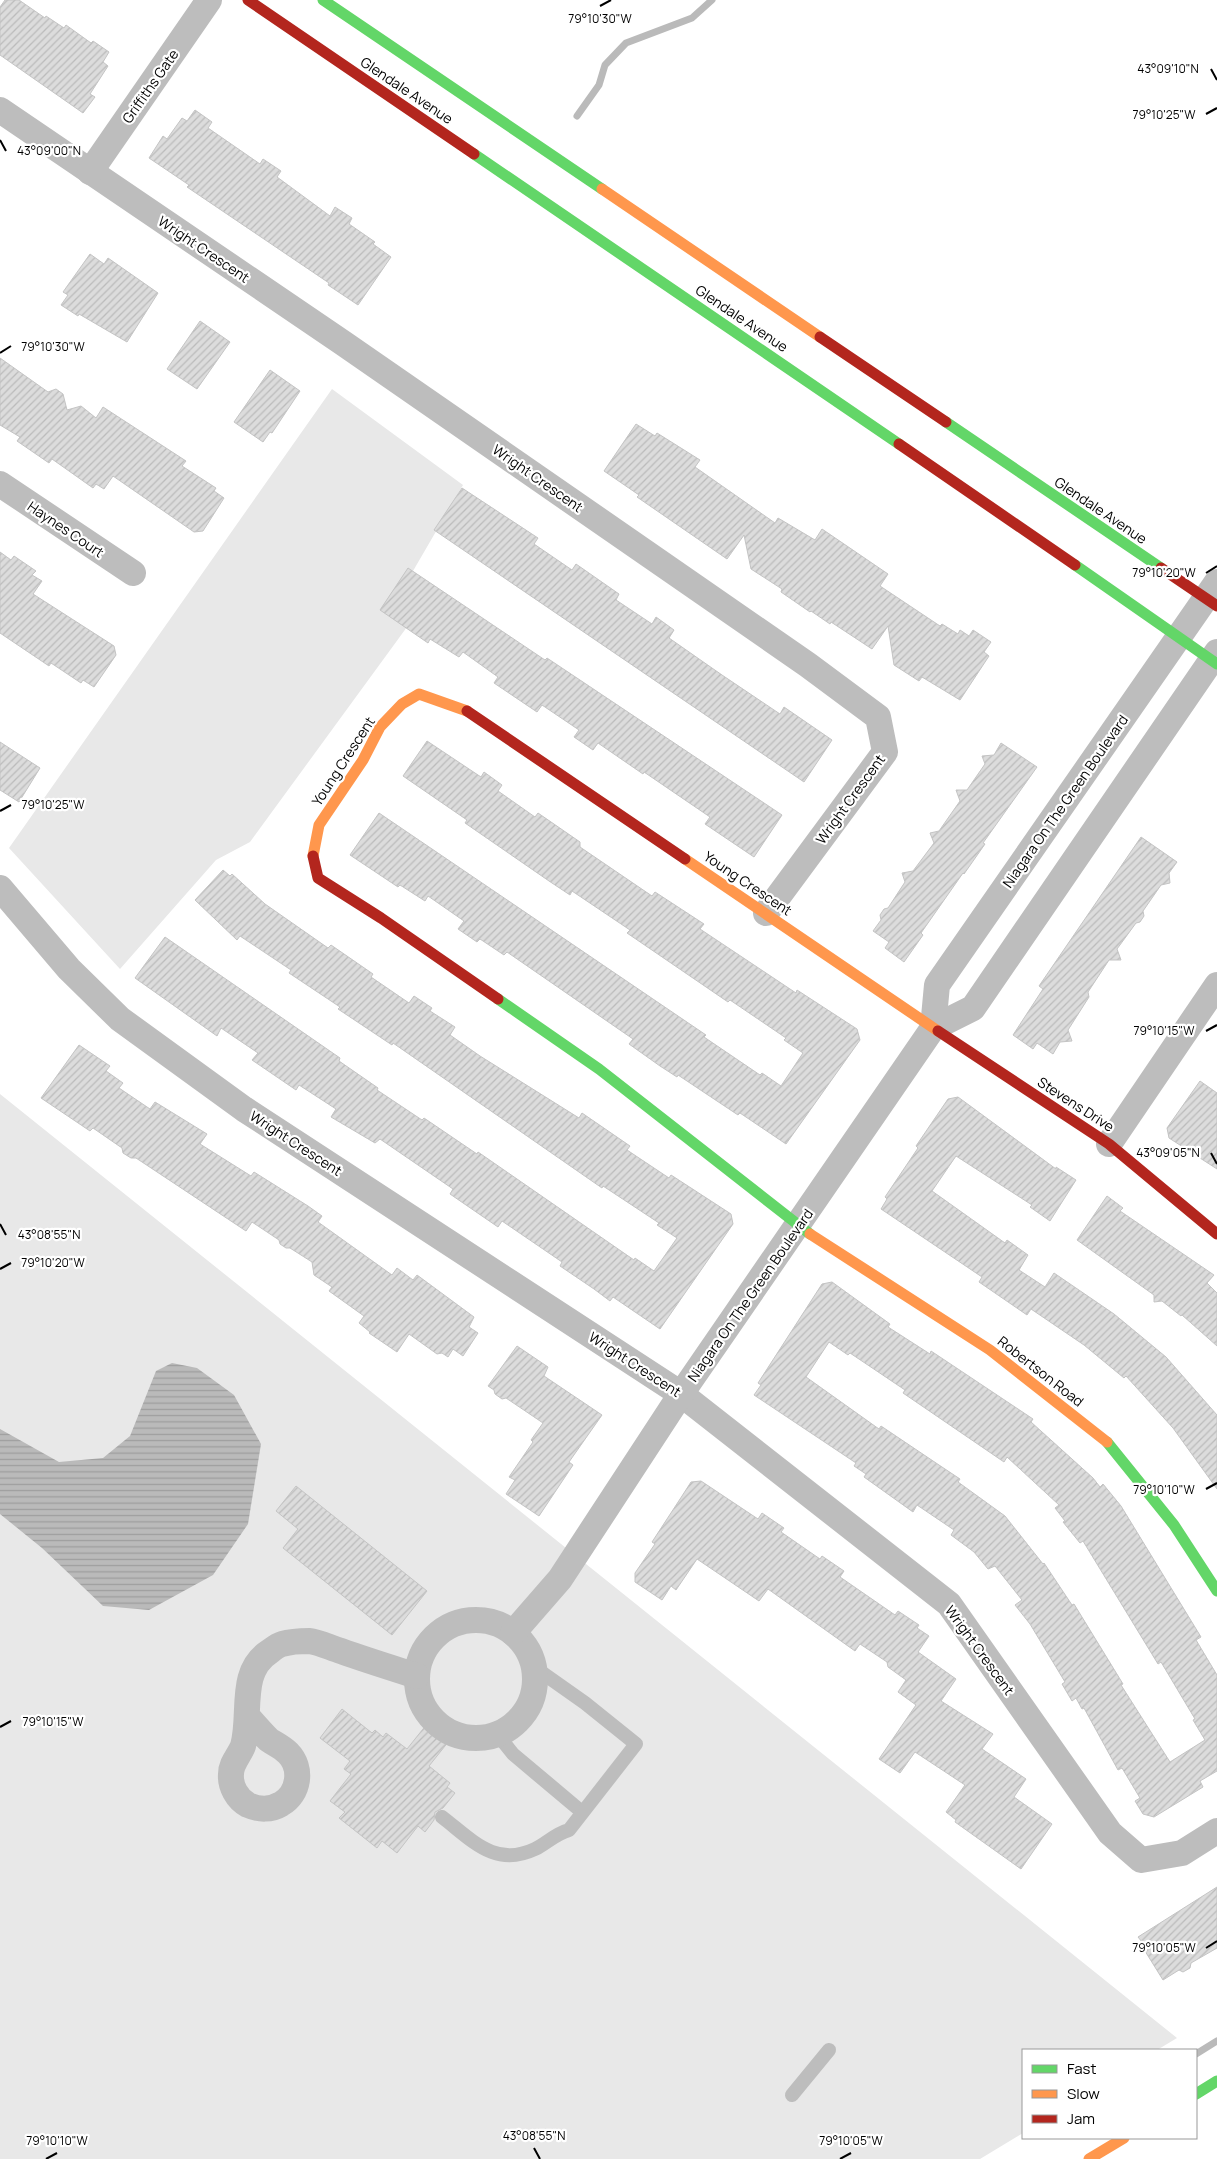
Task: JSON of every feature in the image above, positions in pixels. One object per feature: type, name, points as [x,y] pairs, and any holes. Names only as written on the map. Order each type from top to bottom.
[{"type":"street","name":"Griffiths Gate","points":[[90,172],[209,0]]},
{"type":"street","name":"Glendale Avenue","points":[[248,0],[1012,521],[1178,637],[1215,658]]},
{"type":"street","name":"Glendale Avenue","points":[[323,0],[1213,595]]},
{"type":"street","name":"Wright Crescent","points":[[0,110],[357,353],[808,665],[878,717],[885,752],[766,913]]},
{"type":"street","name":"Haynes Court","points":[[0,484],[133,573]]},
{"type":"street","name":"Niagara On The Green Boulevard","points":[[514,1633],[560,1579],[682,1394],[933,1028],[937,985],[1178,637],[1213,595]]},
{"type":"street","name":"Niagara On The Green Boulevard","points":[[933,1028],[973,1008],[1215,658]]},
{"type":"street","name":"Young Crescent","points":[[798,1226],[600,1069],[381,918],[318,878],[314,855],[319,825],[363,760],[380,727],[402,704],[419,694],[464,709],[933,1028]]},
{"type":"street","name":"Wright Crescent","points":[[0,888],[69,970],[120,1019],[244,1109],[682,1394],[949,1604],[1110,1833],[1141,1860],[1182,1853],[1217,1831]]},
{"type":"street","points":[[1109,1144],[1217,985]]},
{"type":"street","name":"Stevens Drive","points":[[933,1028],[1109,1144],[1217,1234]]},
{"type":"street","name":"Robertson Road","points":[[798,1226],[990,1350],[1110,1444],[1174,1525],[1217,1591]]},
{"type":"street","points":[[478,1619],[488,1621],[497,1623],[514,1633],[527,1648],[534,1667],[534,1688],[528,1707],[515,1723],[497,1734],[478,1738],[460,1735],[443,1727],[429,1714],[420,1697],[417,1676],[420,1660],[429,1643],[442,1630],[459,1622],[478,1619]]},
{"type":"street","points":[[248,1718],[248,1697],[252,1672],[261,1657],[282,1644],[309,1641],[417,1676]]},
{"type":"street","points":[[1197,2093],[1217,2081]]},
{"type":"street","points":[[1089,2159],[1122,2139]]},
{"type":"lane","points":[[442,1817],[488,1852],[507,1857],[525,1854],[558,1833],[568,1830],[636,1744],[585,1703],[534,1667]]},
{"type":"lane","points":[[497,1734],[513,1754],[582,1812]]},
{"type":"lane","points":[[792,2095],[829,2050]]},
{"type":"shaded area","points":[[332,389],[463,485],[395,602],[407,627],[250,842],[216,860],[120,969],[9,848]]},
{"type":"shaded area","points":[[0,1094],[1177,2038],[1159,2049],[1022,2049],[1022,2134],[980,2159],[0,2159]]},
{"type":"shaded area","points":[[172,1363],[197,1368],[234,1395],[261,1444],[248,1524],[213,1575],[149,1610],[103,1606],[42,1548],[0,1514],[0,1429],[59,1462],[103,1458],[130,1436],[156,1371]]},
{"type":"building","points":[[5,0],[19,0],[45,18],[46,16],[64,28],[66,25],[91,43],[93,41],[109,52],[103,62],[108,66],[90,94],[95,97],[83,113],[0,55],[0,7]]},
{"type":"building","points":[[195,110],[212,122],[208,128],[260,164],[263,159],[281,171],[277,177],[330,216],[335,207],[352,218],[349,224],[375,242],[373,244],[391,257],[358,305],[328,285],[329,283],[187,187],[189,185],[149,158],[163,136],[167,139],[182,118],[187,121]]},
{"type":"building","points":[[90,254],[104,264],[108,258],[158,293],[127,342],[61,305],[68,295],[63,292]]},
{"type":"building","points":[[200,321],[230,342],[197,389],[167,369]]},
{"type":"building","points":[[0,358],[48,392],[56,389],[63,394],[67,410],[81,406],[96,418],[103,407],[186,461],[182,466],[216,488],[214,491],[224,498],[203,531],[194,532],[113,476],[104,489],[96,484],[93,488],[52,459],[49,463],[17,441],[20,437],[0,425]]},
{"type":"building","points":[[270,370],[300,391],[272,433],[270,432],[263,442],[234,422]]},
{"type":"building","points":[[636,424],[655,436],[657,433],[700,460],[695,467],[775,523],[778,518],[815,540],[822,529],[888,574],[880,586],[940,626],[942,624],[958,634],[960,630],[969,636],[973,630],[991,642],[984,652],[989,656],[960,700],[922,677],[919,681],[894,665],[888,626],[872,649],[831,622],[830,624],[810,612],[781,592],[782,589],[751,569],[744,535],[727,559],[637,497],[639,495],[604,471]]},
{"type":"building","points":[[462,488],[538,538],[534,544],[572,570],[576,564],[619,594],[616,600],[652,624],[656,617],[674,630],[669,638],[722,675],[780,714],[784,707],[832,740],[804,782],[434,530]]},
{"type":"building","points":[[0,552],[11,560],[14,556],[36,571],[32,575],[42,581],[33,594],[114,646],[116,655],[94,687],[83,680],[81,683],[51,663],[49,666],[0,633]]},
{"type":"building","points":[[408,568],[545,660],[547,658],[782,815],[754,857],[705,824],[710,817],[644,772],[643,774],[598,743],[593,750],[574,737],[579,730],[542,705],[537,712],[494,683],[498,677],[463,652],[459,657],[430,639],[428,643],[380,610]]},
{"type":"building","points":[[427,741],[481,777],[484,772],[502,785],[498,791],[535,817],[538,813],[580,842],[580,847],[652,896],[655,892],[704,924],[700,929],[796,993],[797,990],[857,1029],[860,1040],[786,1144],[740,1113],[738,1115],[678,1075],[677,1077],[660,1066],[629,1044],[633,1039],[507,952],[504,955],[480,939],[477,942],[458,929],[464,921],[428,896],[425,901],[400,885],[398,887],[350,855],[379,813],[706,1035],[704,1037],[760,1075],[762,1073],[781,1086],[803,1053],[784,1040],[786,1038],[730,1000],[728,1002],[627,933],[630,930],[572,891],[570,895],[549,881],[465,823],[467,820],[403,776]]},
{"type":"building","points":[[0,742],[40,768],[19,802],[0,790]]},
{"type":"building","points":[[1001,743],[1037,767],[921,933],[923,935],[904,962],[885,948],[889,942],[873,931],[881,920],[880,915],[884,909],[888,908],[905,882],[902,873],[913,871],[934,843],[930,833],[939,831],[960,801],[956,790],[967,790],[985,764],[982,756],[994,755]]},
{"type":"building","points":[[1141,837],[1177,862],[1169,873],[1170,883],[1161,885],[1143,911],[1144,916],[1140,922],[1136,923],[1117,949],[1121,960],[1109,960],[1088,992],[1089,997],[1068,1030],[1072,1041],[1060,1042],[1053,1054],[1037,1043],[1033,1049],[1013,1035],[1043,989],[1039,986]]},
{"type":"building","points":[[223,870],[230,876],[232,874],[265,904],[328,948],[331,945],[373,974],[371,977],[409,1003],[414,996],[432,1008],[430,1011],[455,1027],[450,1035],[480,1056],[579,1118],[582,1113],[630,1146],[627,1150],[669,1178],[671,1175],[731,1214],[733,1224],[660,1329],[613,1297],[610,1301],[560,1266],[562,1262],[502,1221],[498,1227],[450,1194],[453,1189],[380,1139],[375,1143],[331,1117],[336,1109],[299,1085],[296,1090],[252,1060],[258,1053],[221,1028],[217,1036],[135,978],[165,937],[340,1058],[339,1061],[378,1088],[377,1090],[422,1120],[424,1118],[477,1154],[478,1152],[634,1260],[635,1258],[654,1271],[677,1238],[657,1225],[659,1223],[603,1186],[602,1188],[393,1043],[392,1045],[338,1009],[340,1007],[289,973],[291,970],[240,936],[237,940],[195,900]]},
{"type":"building","points":[[79,1045],[110,1066],[106,1071],[123,1083],[119,1088],[150,1109],[155,1102],[207,1134],[200,1144],[251,1176],[254,1172],[308,1206],[322,1216],[318,1222],[392,1275],[397,1268],[413,1280],[417,1275],[474,1317],[469,1327],[478,1333],[463,1356],[453,1349],[448,1357],[442,1353],[437,1354],[409,1334],[397,1352],[369,1333],[359,1323],[364,1316],[329,1291],[332,1287],[314,1275],[312,1262],[280,1244],[279,1240],[252,1222],[246,1231],[136,1158],[131,1158],[123,1153],[122,1148],[93,1128],[90,1131],[41,1098]]},
{"type":"building","points":[[1200,1081],[1217,1093],[1217,1169],[1169,1138],[1167,1128]]},
{"type":"building","points":[[958,1097],[1056,1169],[1056,1167],[1076,1180],[1050,1221],[1030,1207],[1032,1205],[956,1156],[932,1191],[1005,1243],[1007,1240],[1028,1255],[1019,1270],[1045,1287],[1054,1273],[1114,1314],[1166,1357],[1217,1415],[1217,1489],[1173,1428],[1126,1376],[1124,1378],[1084,1345],[1031,1309],[1027,1315],[979,1282],[982,1277],[881,1209],[887,1199],[885,1197],[918,1148],[916,1146],[948,1099]]},
{"type":"building","points":[[1107,1196],[1123,1208],[1120,1211],[1214,1275],[1207,1283],[1217,1293],[1217,1346],[1182,1315],[1162,1301],[1154,1302],[1154,1295],[1077,1240]]},
{"type":"building","points":[[832,1282],[890,1324],[888,1327],[930,1354],[931,1351],[1033,1419],[1031,1422],[1093,1478],[1100,1487],[1103,1484],[1121,1506],[1201,1637],[1196,1640],[1217,1675],[1217,1771],[1200,1781],[1203,1787],[1154,1817],[1143,1814],[1135,1801],[1140,1798],[1122,1768],[1118,1770],[1084,1708],[1082,1709],[1076,1698],[1072,1701],[1062,1684],[1065,1682],[1030,1624],[1015,1605],[1022,1600],[995,1566],[988,1569],[974,1552],[951,1535],[954,1530],[917,1505],[913,1512],[864,1477],[866,1474],[854,1466],[856,1463],[754,1395],[761,1385],[758,1383],[822,1284]],"holes":[[[829,1342],[848,1355],[850,1353],[905,1390],[903,1393],[1004,1462],[1007,1457],[1059,1505],[1055,1508],[1065,1521],[1063,1522],[1080,1543],[1083,1541],[1158,1664],[1161,1662],[1195,1719],[1193,1720],[1205,1740],[1170,1762],[1121,1685],[1123,1684],[1074,1604],[1072,1605],[1044,1563],[1005,1516],[958,1482],[960,1479],[881,1426],[879,1429],[806,1377]]]},
{"type":"building","points":[[517,1346],[548,1367],[544,1376],[602,1415],[569,1462],[573,1465],[539,1516],[506,1494],[515,1480],[509,1477],[533,1442],[531,1440],[543,1423],[506,1398],[502,1399],[488,1386]]},
{"type":"building","points":[[701,1481],[758,1519],[762,1513],[784,1528],[781,1532],[820,1559],[822,1556],[844,1571],[840,1577],[895,1615],[898,1611],[919,1625],[917,1628],[929,1636],[918,1652],[956,1679],[941,1701],[993,1734],[982,1749],[1026,1779],[1014,1797],[1052,1824],[1021,1869],[955,1822],[956,1820],[946,1812],[965,1785],[915,1752],[900,1773],[879,1759],[916,1705],[898,1692],[906,1680],[888,1667],[887,1662],[860,1644],[855,1651],[768,1589],[759,1601],[697,1559],[676,1590],[671,1586],[662,1600],[635,1582],[635,1573],[655,1544],[652,1542],[691,1482]]},
{"type":"building","points":[[296,1486],[427,1591],[392,1635],[283,1548],[298,1529],[276,1511]]},
{"type":"building","points":[[342,1709],[372,1733],[375,1730],[383,1737],[386,1733],[407,1749],[427,1724],[449,1741],[429,1766],[450,1783],[447,1787],[455,1793],[443,1808],[435,1812],[434,1820],[425,1832],[418,1826],[397,1853],[382,1841],[377,1848],[339,1818],[345,1812],[330,1801],[351,1774],[344,1769],[350,1761],[320,1738]]},
{"type":"building","points":[[1217,1887],[1217,1948],[1191,1963],[1190,1968],[1183,1972],[1179,1970],[1163,1980],[1138,1937]]},
{"type":"waterway","points":[[577,116],[599,85],[605,65],[626,43],[692,18],[712,0]]},
{"type":"waterway","points":[[1197,2053],[1217,2041]]},
{"type":"traffic: fast","points":[[323,0],[602,189]]},
{"type":"traffic: fast","points":[[474,154],[899,444]]},
{"type":"traffic: fast","points":[[946,422],[1161,568]]},
{"type":"traffic: fast","points":[[1075,565],[1217,664]]},
{"type":"traffic: fast","points":[[498,999],[599,1069],[810,1234]]},
{"type":"traffic: fast","points":[[1107,1442],[1174,1525],[1217,1591]]},
{"type":"traffic: fast","points":[[1197,2093],[1217,2081]]},
{"type":"traffic: slow","points":[[602,189],[820,337]]},
{"type":"traffic: slow","points":[[313,856],[319,825],[363,760],[380,727],[402,704],[419,694],[467,711]]},
{"type":"traffic: slow","points":[[685,859],[938,1031]]},
{"type":"traffic: slow","points":[[810,1234],[990,1350],[1107,1442]]},
{"type":"traffic: slow","points":[[1089,2159],[1122,2139]]},
{"type":"traffic: jam","points":[[248,0],[474,154]]},
{"type":"traffic: jam","points":[[820,337],[946,422]]},
{"type":"traffic: jam","points":[[899,444],[1075,565]]},
{"type":"traffic: jam","points":[[1161,568],[1217,606]]},
{"type":"traffic: jam","points":[[467,711],[685,859]]},
{"type":"traffic: jam","points":[[313,856],[318,878],[381,918],[498,999]]},
{"type":"traffic: jam","points":[[938,1031],[1109,1144],[1217,1234]]}]
